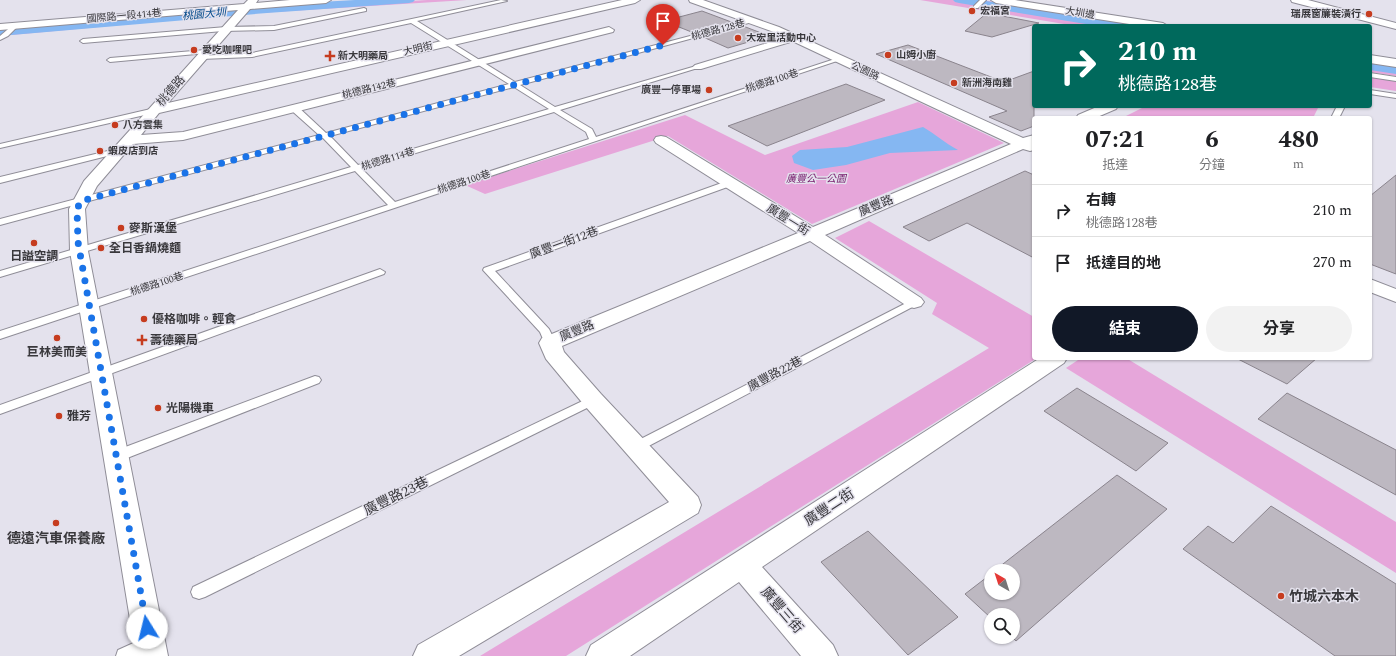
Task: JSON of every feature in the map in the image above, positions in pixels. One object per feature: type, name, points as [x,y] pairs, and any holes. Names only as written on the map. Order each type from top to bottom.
[{"type":"main road","points":[[1296,0],[1396,26]]},
{"type":"street","name":"國際路一段414巷","points":[[3,31],[14,27],[239,15],[326,0]]},
{"type":"street","name":"大明街","points":[[155,110],[635,0]]},
{"type":"street","name":"公園路","points":[[694,0],[794,38],[1030,144]]},
{"type":"street","name":"大圳邊","points":[[996,0],[1150,24]]},
{"type":"street","name":"桃德路","points":[[151,650],[79,251],[77,209],[90,184],[239,15]]},
{"type":"street","name":"桃德路142巷","points":[[124,145],[183,136],[608,30]]},
{"type":"street","points":[[698,67],[794,38]]},
{"type":"street","points":[[1372,58],[1396,63]]},
{"type":"street","points":[[1088,116],[1106,108]]},
{"type":"street","name":"廣豐一街","points":[[661,140],[811,234],[914,302]]},
{"type":"street","name":"廣豐路","points":[[429,656],[688,505],[592,400],[554,354],[550,343],[1030,144]]},
{"type":"street","points":[[1372,286],[1396,296]]},
{"type":"street","name":"廣豐二街","points":[[602,656],[1053,360]]},
{"type":"street","name":"廣豐三街","points":[[742,565],[822,656]]},
{"type":"lane","points":[[977,6],[983,0]]},
{"type":"lane","points":[[110,60],[203,55],[252,55],[504,2]]},
{"type":"lane","points":[[83,41],[239,15],[274,28],[364,10]]},
{"type":"lane","points":[[412,21],[589,130],[593,139]]},
{"type":"lane","name":"桃德路128巷","points":[[0,222],[752,21]]},
{"type":"lane","points":[[0,38],[3,31]]},
{"type":"lane","name":"桃德路100巷","points":[[0,334],[840,59]]},
{"type":"lane","name":"桃德路114巷","points":[[0,274],[698,67]]},
{"type":"lane","points":[[1372,75],[1396,79]]},
{"type":"lane","points":[[1372,92],[1396,96]]},
{"type":"lane","points":[[294,108],[324,135],[355,169],[393,205]]},
{"type":"lane","points":[[0,146],[155,110]]},
{"type":"lane","points":[[0,180],[124,145]]},
{"type":"lane","name":"廣豐一街12巷","points":[[550,343],[545,332],[488,270],[730,183]]},
{"type":"lane","points":[[0,410],[380,272]]},
{"type":"lane","name":"廣豐路22巷","points":[[636,447],[914,302]]},
{"type":"lane","points":[[117,456],[315,380]]},
{"type":"lane","name":"廣豐路23巷","points":[[199,592],[592,400]]},
{"type":"lane","points":[[124,656],[151,650]]},
{"type":"green space","points":[[427,0],[467,0],[242,14],[245,11]]},
{"type":"green space","points":[[920,0],[982,0],[1137,24],[1064,24]]},
{"type":"green space","points":[[232,13],[231,15],[11,35],[12,32]]},
{"type":"green space","points":[[1372,60],[1396,64],[1396,76],[1372,72]]},
{"type":"green space","points":[[1372,76],[1396,81],[1396,91],[1372,87]]},
{"type":"green space","name":"廣豐公一公園","points":[[918,102],[1004,143],[812,224],[668,136],[485,194],[465,185],[685,115],[765,155]]},
{"type":"green space","points":[[1142,108],[1318,108],[1314,116],[1126,116]]},
{"type":"green space","points":[[869,221],[1032,316],[1032,360],[1034,360],[566,656],[480,656],[989,348],[932,314],[937,303],[835,238]]},
{"type":"green space","points":[[1078,360],[1129,360],[1396,522],[1396,573],[1066,368]]},
{"type":"water","points":[[923,127],[958,150],[890,153],[846,165],[813,170],[794,163],[792,156],[800,150],[847,147]]},
{"type":"building","points":[[702,11],[734,23],[694,33],[664,21]]},
{"type":"building","points":[[987,13],[1039,23],[992,37],[965,31]]},
{"type":"building","name":"大宏里活動中心","points":[[743,26],[769,36],[728,48],[703,37]]},
{"type":"building","points":[[908,45],[1004,82],[1032,72],[1032,108],[1034,108],[1034,116],[1032,116],[1032,127],[1021,131],[989,117],[1007,111],[876,54]]},
{"type":"building","points":[[846,84],[885,100],[767,146],[728,126]]},
{"type":"building","points":[[1025,171],[1032,174],[1032,257],[967,223],[929,241],[903,227]]},
{"type":"building","points":[[1396,175],[1396,274],[1372,265],[1372,194]]},
{"type":"building","points":[[1240,360],[1315,360],[1287,384]]},
{"type":"building","points":[[1077,388],[1168,443],[1136,471],[1044,411]]},
{"type":"building","points":[[1287,393],[1396,450],[1396,495],[1258,419]]},
{"type":"building","points":[[1117,475],[1167,509],[1020,638],[1020,608],[984,608],[984,612],[965,594],[984,579],[984,600],[1020,600],[1020,564],[1003,564]]},
{"type":"building","points":[[1271,506],[1396,584],[1396,656],[1335,656],[1183,549],[1208,526],[1233,543]]},
{"type":"building","points":[[868,531],[958,617],[908,655],[821,562]]},
{"type":"waterway","name":"桃園大圳","points":[[0,32],[267,9],[409,0]]},
{"type":"waterway","name":"桃園大圳","points":[[959,0],[1109,24]]},
{"type":"waterway","name":"桃園大圳","points":[[1372,66],[1396,70]]},
{"type":"place","name":"宏福宮","points":[[972,11]]},
{"type":"place","name":"瑞展窗簾裝潢行","points":[[1369,14]]},
{"type":"place","name":"大宏里活動中心","points":[[738,38]]},
{"type":"place","name":"愛吃咖哩吧","points":[[194,50]]},
{"type":"place","name":"山姆小廚","points":[[888,55]]},
{"type":"place","name":"新大明藥局","points":[[330,56]]},
{"type":"place","name":"新洲海南雞","points":[[954,83]]},
{"type":"place","name":"廣豐一停車場","points":[[709,90]]},
{"type":"place","name":"八方雲集","points":[[115,125]]},
{"type":"place","name":"蝦皮店到店","points":[[100,151]]},
{"type":"place","name":"麥斯漢堡","points":[[121,228]]},
{"type":"place","name":"日謚空調","points":[[34,243]]},
{"type":"place","name":"全日香鍋燒麵","points":[[101,248]]},
{"type":"place","name":"優格咖啡。輕食","points":[[144,319]]},
{"type":"place","name":"巨林美而美","points":[[57,338]]},
{"type":"place","name":"壽德藥局","points":[[142,340]]},
{"type":"place","name":"光陽機車","points":[[158,408]]},
{"type":"place","name":"雅芳","points":[[59,416]]},
{"type":"place","name":"德遠汽車保養廠","points":[[56,523]]},
{"type":"place","name":"竹城六本木","points":[[1281,596]]},
{"type":"route","points":[[147,628],[78,242],[77,209],[81,201],[663,45]]}]
